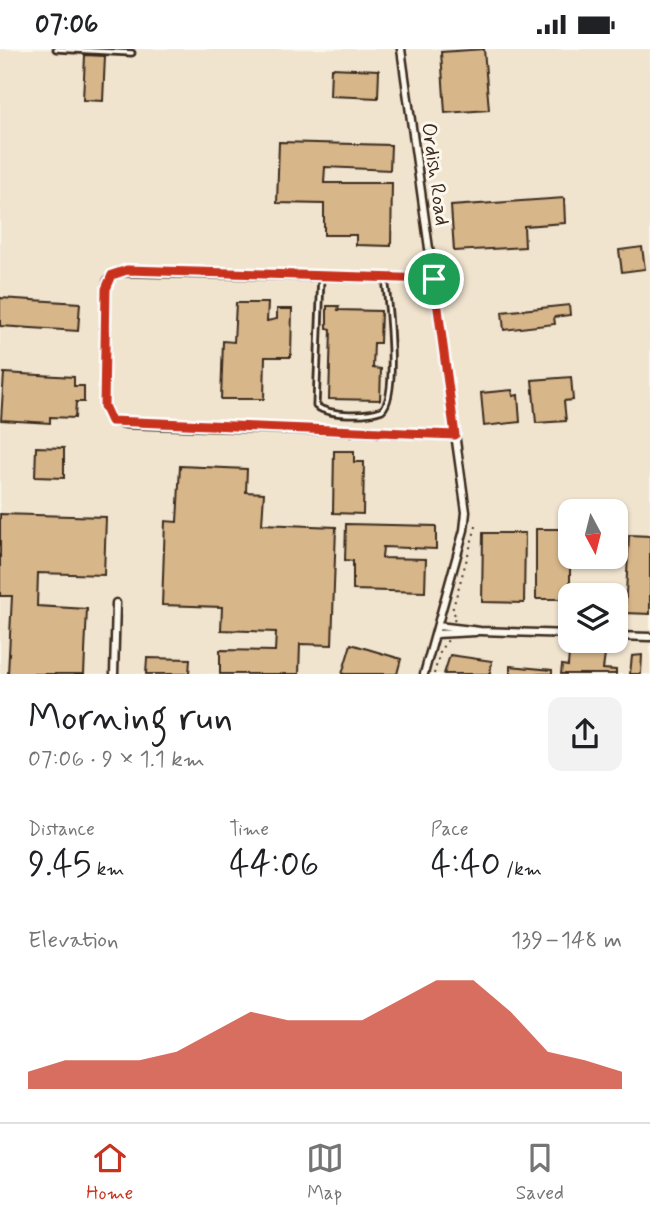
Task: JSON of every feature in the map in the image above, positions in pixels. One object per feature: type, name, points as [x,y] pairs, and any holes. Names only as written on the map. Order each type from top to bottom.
[{"type":"street","name":"Ordish Road","points":[[401,49],[466,512],[464,530],[424,674]]},
{"type":"street","points":[[434,279],[127,270],[112,275],[106,289],[104,406],[108,418],[125,424],[455,435]]},
{"type":"street","points":[[114,674],[116,603]]},
{"type":"street","points":[[437,630],[463,635],[480,631],[558,634]]},
{"type":"street","points":[[628,636],[650,637]]},
{"type":"lane","points":[[56,49],[132,53]]},
{"type":"lane","points":[[321,276],[321,336],[315,403],[321,409],[368,413],[382,410],[390,398],[389,314],[385,278]]},
{"type":"path","points":[[454,621],[456,616],[452,611],[477,523]]},
{"type":"path","points":[[434,674],[441,649],[448,639]]},
{"type":"shaded area","points":[[0,49],[650,49],[650,674],[0,674]]},
{"type":"building","points":[[484,49],[489,110],[445,113],[441,52]]},
{"type":"building","points":[[85,55],[105,56],[103,101],[83,100]]},
{"type":"building","points":[[331,68],[379,70],[378,98],[330,96]]},
{"type":"building","points":[[279,142],[391,145],[390,170],[325,167],[324,183],[392,183],[391,246],[356,245],[356,235],[324,235],[324,204],[277,203]]},
{"type":"building","points":[[564,198],[565,223],[524,226],[525,247],[454,251],[451,206]]},
{"type":"building","points":[[642,247],[645,269],[622,272],[619,250]]},
{"type":"building","points":[[0,298],[80,303],[78,331],[0,326]]},
{"type":"building","points":[[236,303],[268,303],[267,321],[277,319],[277,309],[292,309],[291,357],[265,357],[264,399],[221,399],[223,341],[234,342]]},
{"type":"building","points":[[569,305],[570,315],[554,317],[555,324],[504,330],[502,312]]},
{"type":"building","points":[[327,306],[339,306],[338,310],[381,311],[380,343],[374,343],[373,368],[381,369],[380,400],[329,399],[331,329],[327,328]]},
{"type":"building","points":[[4,373],[74,377],[74,386],[84,386],[84,402],[76,402],[75,418],[50,417],[50,423],[1,420]]},
{"type":"building","points":[[571,377],[573,400],[564,401],[566,421],[536,423],[532,380]]},
{"type":"building","points":[[512,390],[513,396],[518,395],[520,422],[484,426],[481,393]]},
{"type":"building","points":[[36,447],[64,448],[64,478],[35,477]]},
{"type":"building","points":[[334,451],[354,451],[354,462],[364,462],[363,514],[333,513]]},
{"type":"building","points":[[180,466],[247,469],[246,492],[264,493],[262,524],[336,527],[332,645],[300,644],[299,674],[220,674],[220,650],[275,651],[276,632],[221,630],[222,607],[162,605],[165,521],[177,522]]},
{"type":"building","points":[[0,514],[106,517],[104,575],[38,573],[37,606],[87,609],[84,674],[8,674],[12,596],[0,596]]},
{"type":"building","points":[[346,524],[436,526],[436,549],[383,547],[382,558],[426,559],[425,592],[353,590],[353,561],[345,560]]},
{"type":"building","points":[[536,529],[558,529],[558,569],[570,569],[570,583],[558,583],[558,599],[536,599]]},
{"type":"building","points":[[483,533],[525,533],[524,603],[482,602]]},
{"type":"building","points":[[629,535],[650,536],[650,614],[628,613]]},
{"type":"building","points":[[351,644],[401,659],[397,674],[342,674]]},
{"type":"building","points":[[569,653],[605,655],[603,669],[616,670],[616,674],[561,674],[562,665],[568,666]]},
{"type":"building","points":[[450,655],[492,661],[490,674],[444,674]]},
{"type":"building","points":[[642,655],[641,674],[630,674],[632,656]]},
{"type":"building","points":[[147,658],[190,659],[189,674],[146,674]]},
{"type":"building","points":[[510,666],[552,670],[552,674],[510,674]]},
{"type":"route","points":[[127,270],[434,279],[455,435],[125,424],[111,421],[105,413],[106,289],[108,280],[118,272],[127,270]]}]
